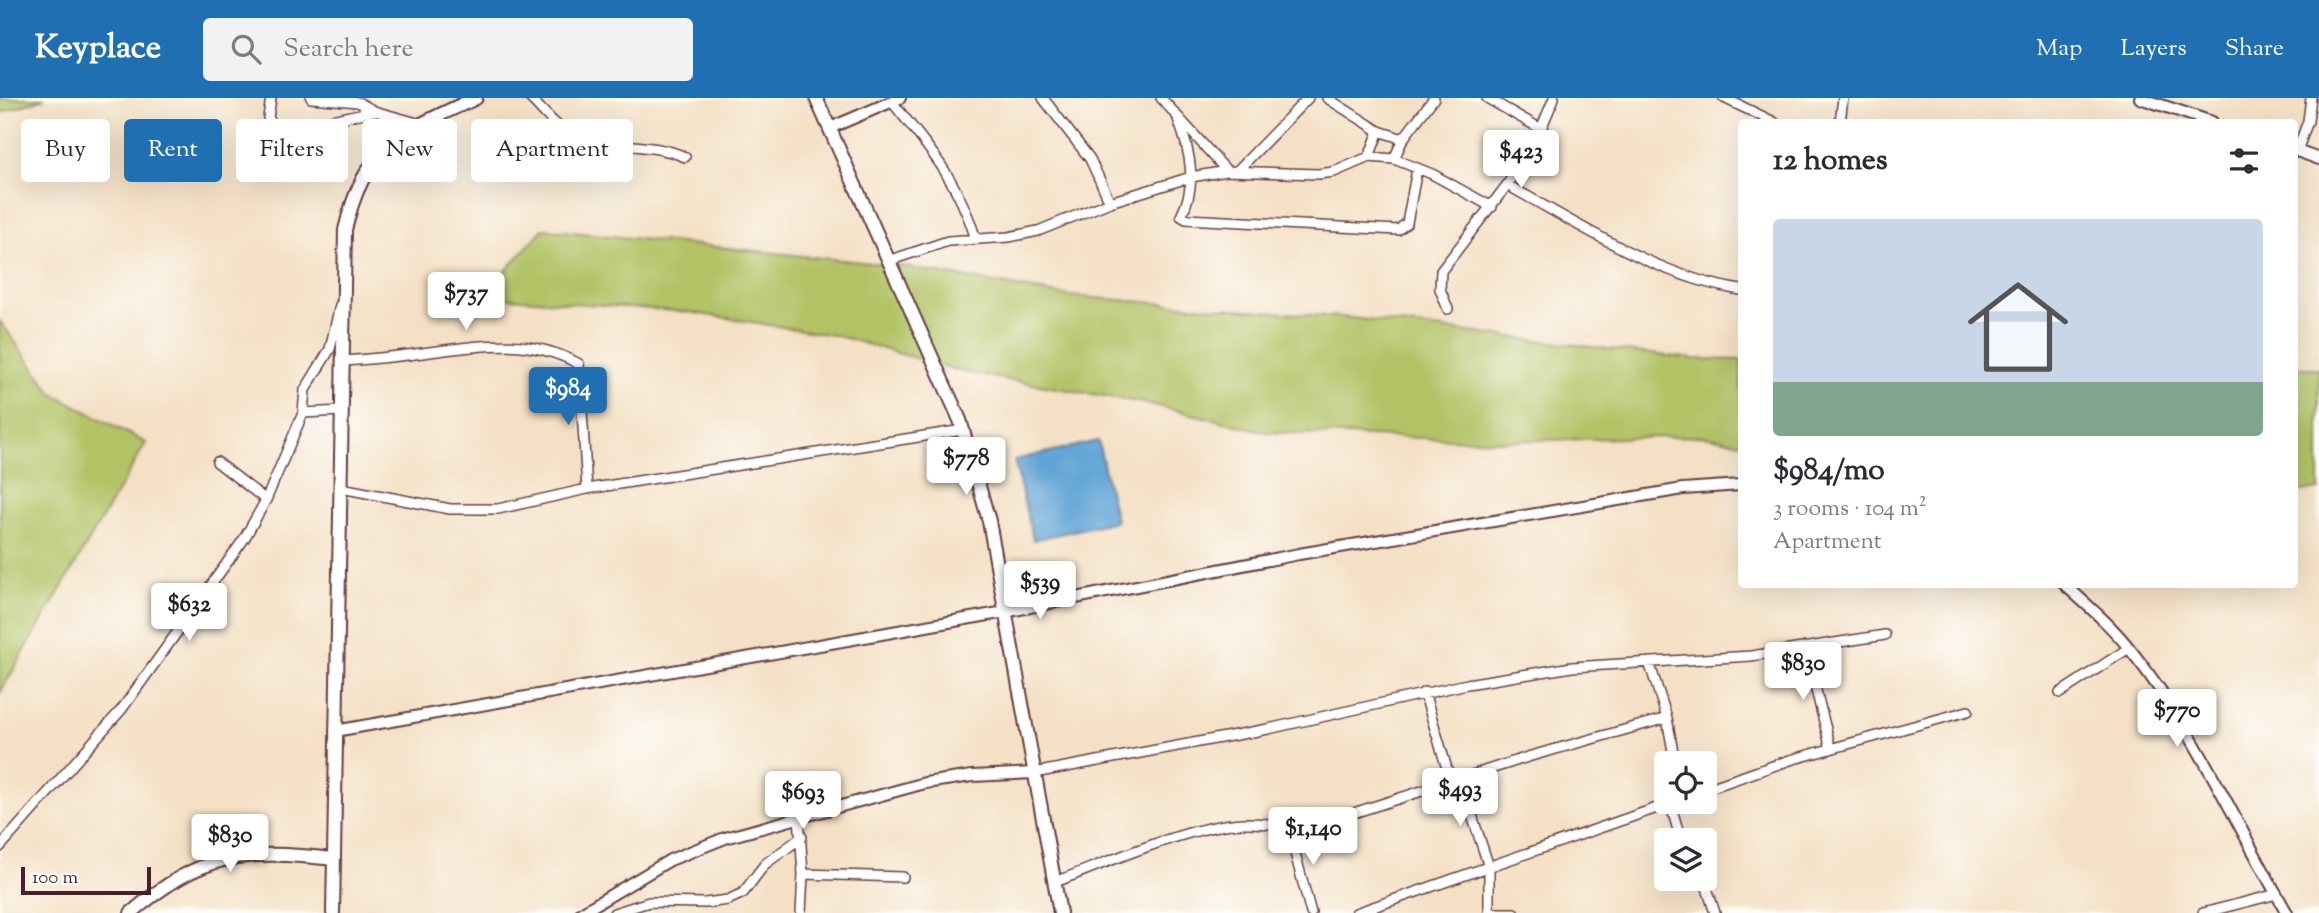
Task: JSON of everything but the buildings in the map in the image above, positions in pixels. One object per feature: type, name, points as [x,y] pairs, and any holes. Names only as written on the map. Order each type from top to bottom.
[{"type":"main road","points":[[432,119],[476,98]]},
{"type":"main road","points":[[816,98],[963,430],[989,521],[1060,913]]},
{"type":"main road","points":[[333,913],[345,230],[354,195],[362,180]]},
{"type":"main road","points":[[131,913],[175,879],[212,861],[254,854],[334,859]]},
{"type":"street","points":[[271,98],[268,118],[274,127],[283,130],[374,111],[403,119]]},
{"type":"street","points":[[311,98],[366,101],[374,111]]},
{"type":"street","points":[[530,98],[555,124],[574,135],[615,144],[661,147],[685,157]]},
{"type":"street","points":[[1043,98],[1090,159],[1111,202]]},
{"type":"street","points":[[1232,171],[1308,98]]},
{"type":"street","points":[[1327,98],[1379,131],[1403,139]]},
{"type":"street","points":[[1394,159],[1403,139],[1434,98]]},
{"type":"street","points":[[1487,98],[1541,129]]},
{"type":"street","points":[[1448,309],[1438,279],[1441,271],[1507,185],[1541,129],[1554,98]]},
{"type":"street","points":[[1724,98],[1768,119]]},
{"type":"street","points":[[1840,119],[1843,98]]},
{"type":"street","points":[[2140,98],[2203,119]]},
{"type":"street","points":[[2298,146],[2308,121],[2311,98]]},
{"type":"street","points":[[1164,99],[1178,119],[1232,171]]},
{"type":"street","points":[[830,128],[896,100],[945,167],[966,208],[976,239]]},
{"type":"street","points":[[1178,119],[1189,149],[1191,177],[1182,219],[1209,223],[1386,232],[1398,230],[1407,223],[1418,169]]},
{"type":"street","points":[[1368,157],[1379,131]]},
{"type":"street","points":[[2298,152],[2319,159]]},
{"type":"street","points":[[888,261],[935,244],[1038,231],[1111,202],[1191,177],[1232,171],[1318,174],[1334,172],[1368,157],[1394,159],[1492,207]]},
{"type":"street","points":[[1507,185],[1665,268],[1738,289]]},
{"type":"street","points":[[0,847],[122,709],[244,539],[266,499],[303,413],[305,390],[330,349],[344,288]]},
{"type":"street","points":[[344,362],[486,344],[519,344],[563,355],[579,364],[587,489]]},
{"type":"street","points":[[303,413],[342,411]]},
{"type":"street","points":[[341,488],[468,510],[533,503],[587,489],[963,430]]},
{"type":"street","points":[[217,462],[266,499]]},
{"type":"street","points":[[335,731],[1005,612],[1364,543],[1683,489],[1738,485]]},
{"type":"street","points":[[2068,588],[2103,619],[2129,648],[2170,706],[2206,765],[2287,913]]},
{"type":"street","points":[[581,913],[592,910],[678,856],[799,816],[925,783],[972,776],[1034,773],[1268,729],[1424,692],[1573,667],[1699,662],[1885,635]]},
{"type":"street","points":[[1805,647],[1830,749]]},
{"type":"street","points":[[2060,694],[2129,648]]},
{"type":"street","points":[[1649,662],[1667,718],[1673,751]]},
{"type":"street","points":[[1424,692],[1489,867],[1490,913],[1510,913]]},
{"type":"street","points":[[1717,786],[1830,749],[1968,711]]},
{"type":"street","points":[[1055,883],[1212,827],[1243,823],[1313,826],[1667,718]]},
{"type":"street","points":[[1356,913],[1654,808]]},
{"type":"street","points":[[799,816],[803,874],[801,913]]},
{"type":"street","points":[[1288,827],[1311,913]]},
{"type":"street","points":[[614,913],[649,902],[705,903],[728,900],[743,893],[765,864],[802,837]]},
{"type":"street","points":[[803,874],[903,877]]},
{"type":"street","points":[[1706,891],[1715,913]]},
{"type":"street","points":[[2203,913],[2277,894]]},
{"type":"green space","points":[[0,98],[45,98],[0,113]]},
{"type":"green space","points":[[543,229],[900,266],[1068,296],[1351,318],[1694,359],[1738,360],[1738,442],[1704,436],[1504,441],[1266,432],[1150,404],[963,372],[839,336],[688,312],[483,296]]},
{"type":"green space","points":[[0,321],[52,393],[146,443],[0,693]]},
{"type":"green space","points":[[2298,368],[2319,368],[2319,490],[2298,491]]},
{"type":"water","points":[[1098,441],[1116,521],[1033,540],[1014,460]]}]
